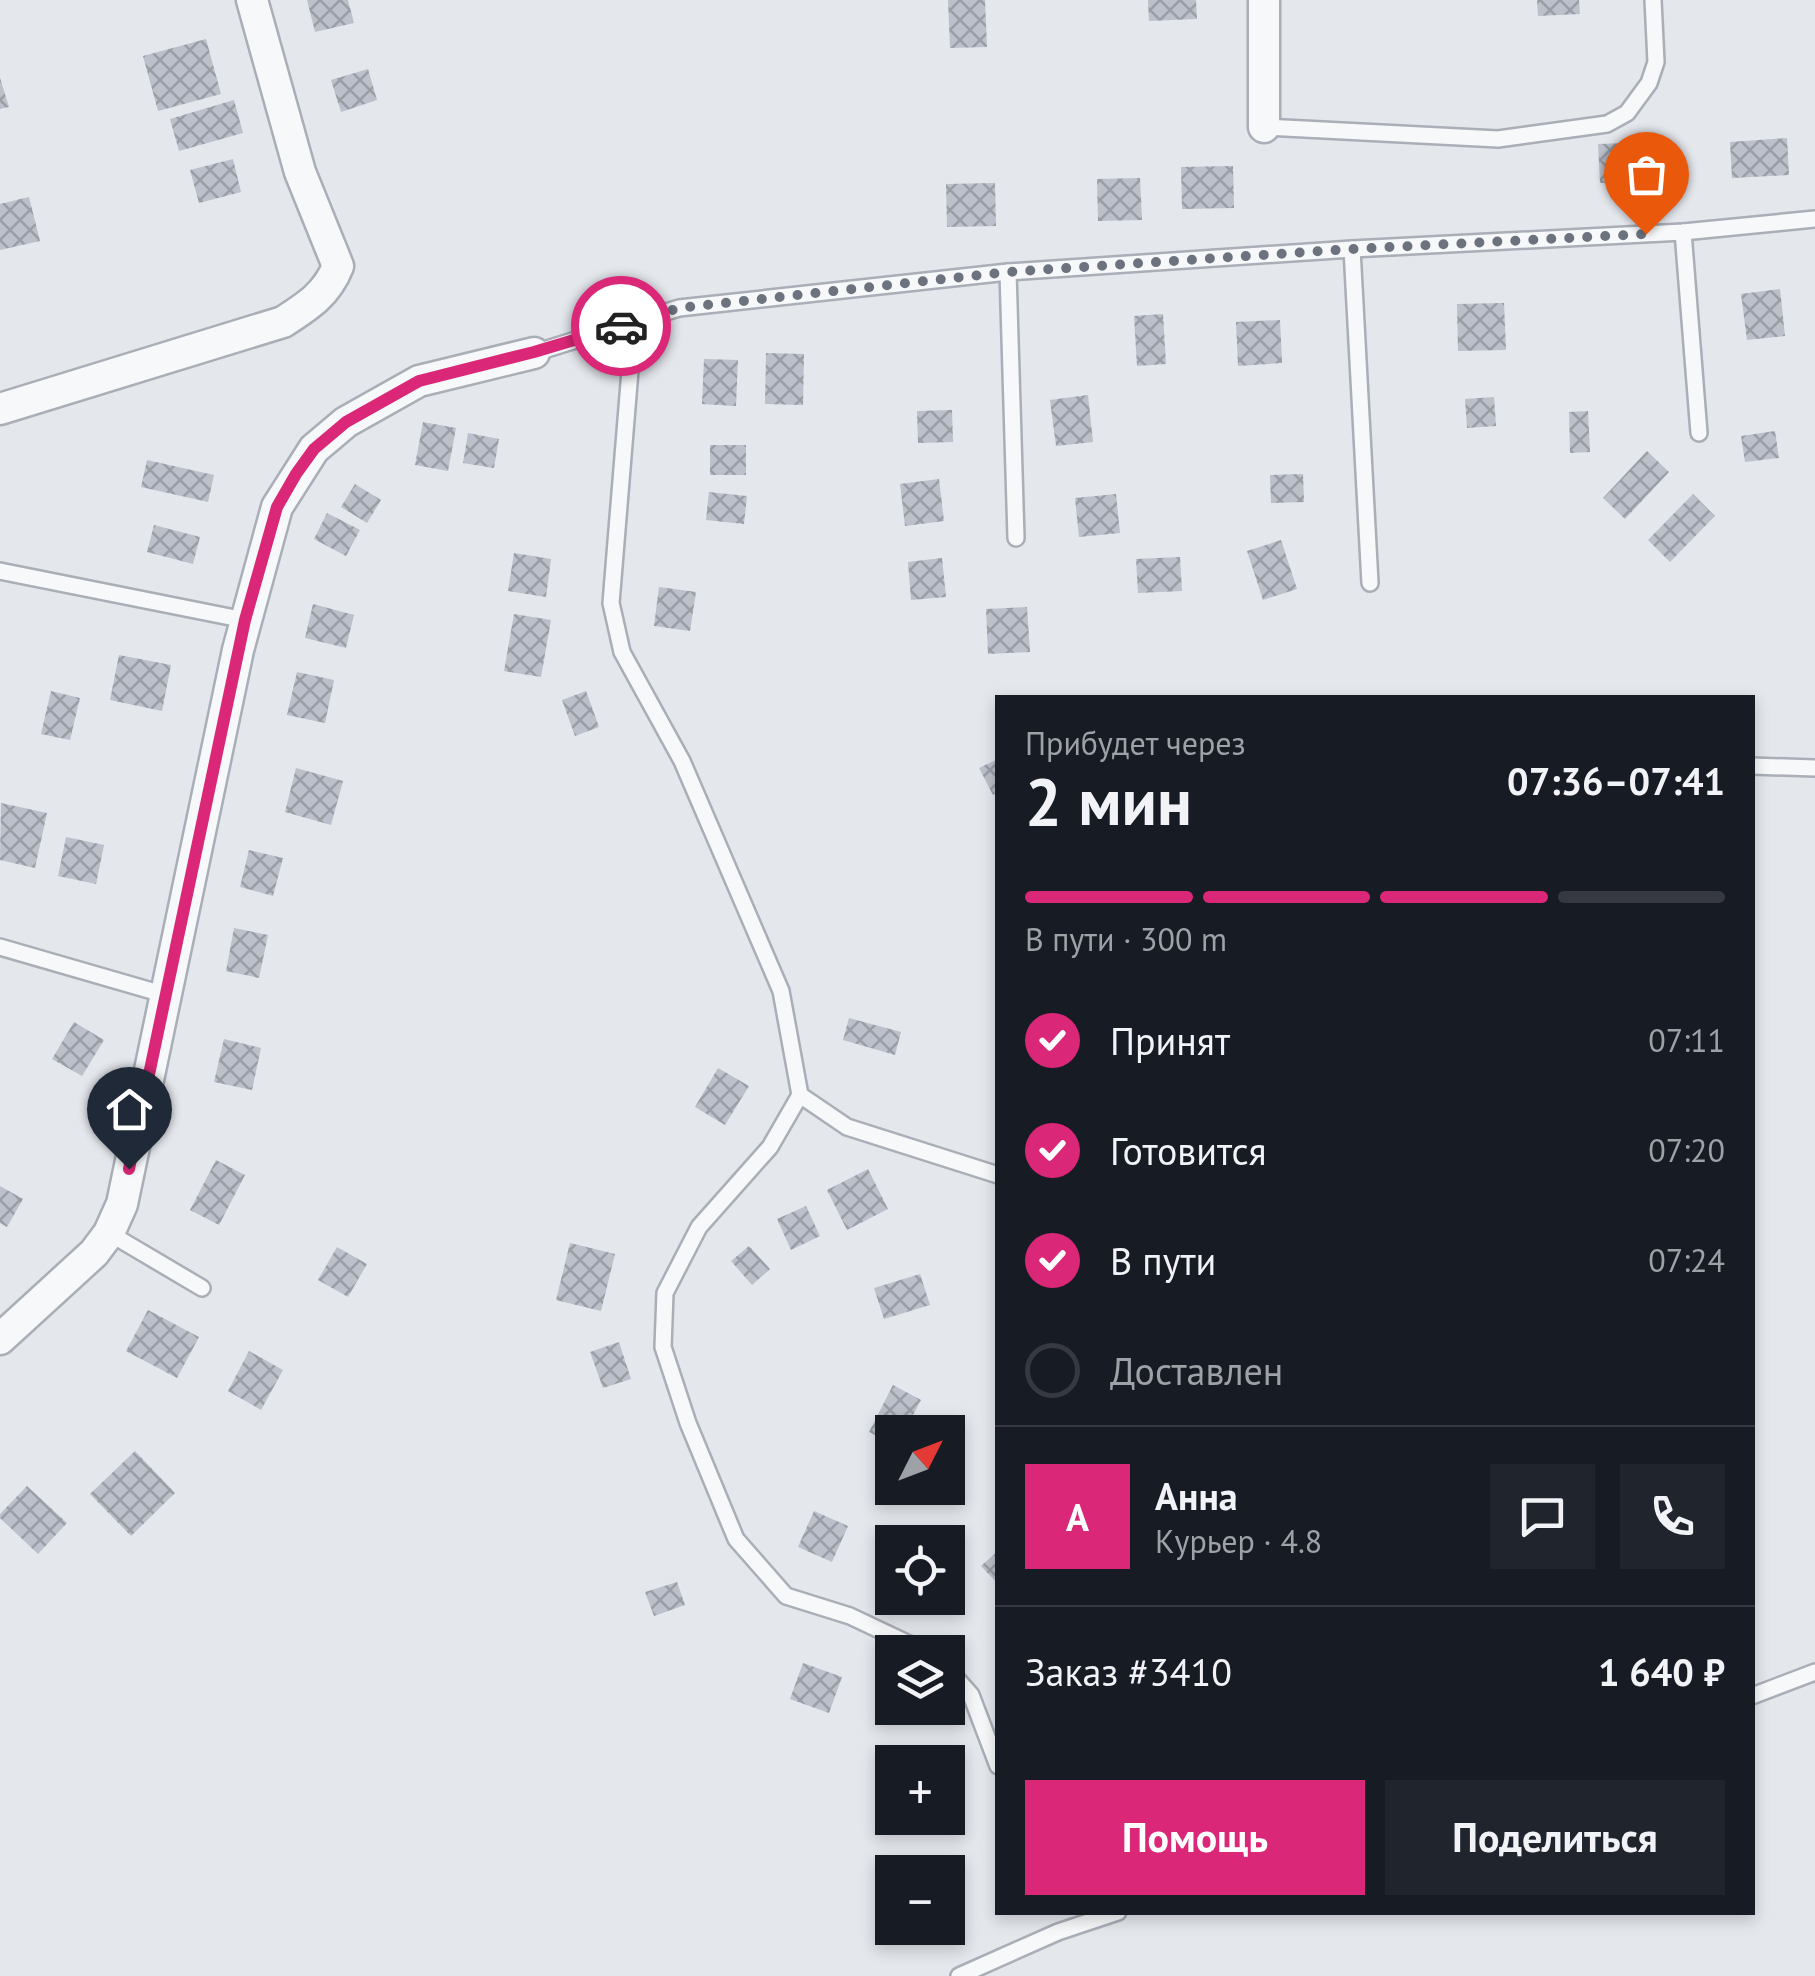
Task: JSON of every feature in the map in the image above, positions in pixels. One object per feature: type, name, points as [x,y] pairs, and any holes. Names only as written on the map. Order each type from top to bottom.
[{"type":"street","points":[[0,410],[283,322],[307,307],[331,284],[338,266],[300,172],[252,0]]},
{"type":"street","points":[[1264,0],[1264,127]]},
{"type":"street","points":[[0,1340],[94,1252],[109,1233],[122,1204],[245,620],[277,507],[314,449],[346,422],[419,381],[534,352]]},
{"type":"lane","points":[[1264,127],[1498,140],[1606,124],[1628,113],[1650,84],[1656,62],[1653,0]]},
{"type":"lane","points":[[534,352],[679,308],[1008,272],[1683,232],[1815,219]]},
{"type":"lane","points":[[1683,232],[1699,433]]},
{"type":"lane","points":[[1352,249],[1370,583]]},
{"type":"lane","points":[[1008,272],[1016,538]]},
{"type":"lane","points":[[634,322],[611,604],[622,652],[682,761],[781,991],[800,1095],[770,1147],[700,1227],[665,1292],[663,1347],[688,1423],[736,1540],[786,1596],[850,1616],[890,1635]]},
{"type":"lane","points":[[0,572],[245,620]]},
{"type":"lane","points":[[1755,766],[1815,768]]},
{"type":"lane","points":[[0,947],[166,996]]},
{"type":"lane","points":[[800,1095],[847,1127],[995,1174]]},
{"type":"lane","points":[[109,1233],[202,1288]]},
{"type":"lane","points":[[1755,1695],[1815,1672]]},
{"type":"lane","points":[[965,1688],[972,1696],[995,1758]]},
{"type":"lane","points":[[1052,1915],[1058,1932]]},
{"type":"lane","points":[[959,1976],[1058,1932],[1109,1915]]},
{"type":"building","points":[[307,0],[348,0],[354,23],[315,32]]},
{"type":"building","points":[[948,0],[985,0],[987,47],[950,48]]},
{"type":"building","points":[[1148,0],[1196,0],[1197,19],[1149,21]]},
{"type":"building","points":[[1537,0],[1579,0],[1580,14],[1538,16]]},
{"type":"building","points":[[206,39],[221,94],[158,111],[143,56]]},
{"type":"building","points":[[368,69],[377,100],[341,112],[331,80]]},
{"type":"building","points":[[0,78],[9,107],[0,109]]},
{"type":"building","points":[[234,100],[243,133],[179,151],[170,119]]},
{"type":"building","points":[[1787,138],[1789,175],[1732,178],[1730,142]]},
{"type":"building","points":[[1628,143],[1630,182],[1600,183],[1598,144]]},
{"type":"building","points":[[233,159],[241,192],[199,203],[190,170]]},
{"type":"building","points":[[1233,166],[1234,208],[1182,209],[1181,167]]},
{"type":"building","points":[[1140,178],[1142,220],[1098,221],[1097,179]]},
{"type":"building","points":[[995,183],[996,226],[947,227],[946,184]]},
{"type":"building","points":[[29,197],[40,241],[0,250],[0,204]]},
{"type":"building","points":[[1780,289],[1785,336],[1747,340],[1741,294]]},
{"type":"building","points":[[1504,303],[1506,350],[1458,351],[1457,304]]},
{"type":"building","points":[[1163,314],[1166,364],[1137,366],[1134,316]]},
{"type":"building","points":[[1280,320],[1282,363],[1238,366],[1236,322]]},
{"type":"building","points":[[766,353],[804,354],[803,405],[765,404]]},
{"type":"building","points":[[704,359],[738,360],[736,406],[702,404]]},
{"type":"building","points":[[1088,395],[1093,442],[1056,446],[1050,400]]},
{"type":"building","points":[[1494,397],[1496,426],[1467,428],[1465,399]]},
{"type":"building","points":[[952,410],[953,442],[918,443],[917,411]]},
{"type":"building","points":[[1588,411],[1590,452],[1570,453],[1569,412]]},
{"type":"building","points":[[423,422],[456,428],[448,471],[415,465]]},
{"type":"building","points":[[1775,431],[1779,458],[1745,462],[1741,436]]},
{"type":"building","points":[[468,433],[499,439],[494,468],[463,463]]},
{"type":"building","points":[[710,445],[746,445],[746,475],[710,475]]},
{"type":"building","points":[[1647,451],[1669,472],[1625,519],[1603,498]]},
{"type":"building","points":[[147,460],[214,475],[208,502],[141,487]]},
{"type":"building","points":[[1303,474],[1304,502],[1271,503],[1270,475]]},
{"type":"building","points":[[939,479],[944,521],[905,526],[900,484]]},
{"type":"building","points":[[355,484],[381,500],[367,523],[341,507]]},
{"type":"building","points":[[709,492],[747,496],[744,524],[706,520]]},
{"type":"building","points":[[1116,494],[1120,533],[1079,537],[1075,498]]},
{"type":"building","points":[[1693,494],[1715,516],[1670,562],[1648,540]]},
{"type":"building","points":[[327,513],[360,530],[346,556],[314,539]]},
{"type":"building","points":[[154,525],[200,537],[193,564],[147,552]]},
{"type":"building","points":[[1281,540],[1297,589],[1263,600],[1247,551]]},
{"type":"building","points":[[514,553],[551,559],[546,597],[508,591]]},
{"type":"building","points":[[1180,557],[1182,591],[1138,593],[1136,559]]},
{"type":"building","points":[[942,558],[946,597],[911,600],[908,562]]},
{"type":"building","points":[[659,587],[696,592],[690,631],[654,626]]},
{"type":"building","points":[[313,604],[354,615],[346,648],[305,638]]},
{"type":"building","points":[[1027,607],[1030,652],[988,654],[986,609]]},
{"type":"building","points":[[514,614],[551,620],[541,677],[504,671]]},
{"type":"building","points":[[119,655],[171,665],[162,711],[110,700]]},
{"type":"building","points":[[297,672],[334,680],[325,723],[287,715]]},
{"type":"building","points":[[51,691],[80,698],[70,740],[41,734]]},
{"type":"building","points":[[586,691],[599,727],[575,736],[562,700]]},
{"type":"building","points":[[995,760],[993,795],[979,768]]},
{"type":"building","points":[[296,768],[343,781],[331,825],[285,812]]},
{"type":"building","points":[[1,803],[47,813],[35,868],[0,860]]},
{"type":"building","points":[[66,837],[104,845],[96,884],[58,876]]},
{"type":"building","points":[[249,850],[283,858],[273,896],[240,887]]},
{"type":"building","points":[[234,928],[268,935],[259,978],[226,971]]},
{"type":"building","points":[[849,1018],[901,1032],[895,1055],[843,1040]]},
{"type":"building","points":[[74,1022],[104,1040],[82,1076],[52,1059]]},
{"type":"building","points":[[224,1039],[261,1048],[252,1090],[214,1082]]},
{"type":"building","points":[[718,1068],[749,1086],[725,1125],[695,1107]]},
{"type":"building","points":[[216,1160],[245,1175],[219,1225],[190,1210]]},
{"type":"building","points":[[868,1169],[888,1209],[847,1230],[827,1190]]},
{"type":"building","points":[[0,1186],[23,1199],[7,1227],[0,1223]]},
{"type":"building","points":[[806,1206],[820,1236],[791,1250],[777,1219]]},
{"type":"building","points":[[570,1243],[615,1254],[601,1311],[556,1300]]},
{"type":"building","points":[[749,1246],[770,1269],[752,1285],[731,1261]]},
{"type":"building","points":[[337,1247],[367,1264],[348,1297],[318,1280]]},
{"type":"building","points":[[920,1274],[930,1305],[884,1319],[874,1288]]},
{"type":"building","points":[[148,1310],[199,1337],[177,1378],[126,1351]]},
{"type":"building","points":[[619,1342],[631,1379],[603,1388],[590,1352]]},
{"type":"building","points":[[249,1351],[283,1370],[261,1410],[228,1391]]},
{"type":"building","points":[[893,1385],[921,1400],[913,1415],[878,1415]]},
{"type":"building","points":[[135,1451],[175,1493],[131,1536],[90,1494]]},
{"type":"building","points":[[27,1486],[67,1523],[38,1554],[0,1518]]},
{"type":"building","points":[[814,1511],[848,1526],[832,1562],[798,1547]]},
{"type":"building","points":[[995,1554],[995,1581],[981,1566]]},
{"type":"building","points":[[677,1582],[685,1605],[654,1616],[645,1592]]},
{"type":"building","points":[[803,1663],[842,1677],[829,1713],[790,1699]]},
{"type":"way so far","points":[[621,326],[679,308],[1008,272],[1646,234]]},
{"type":"route","points":[[129,1169],[245,620],[277,507],[296,474],[314,449],[346,422],[419,381],[621,326]]}]
